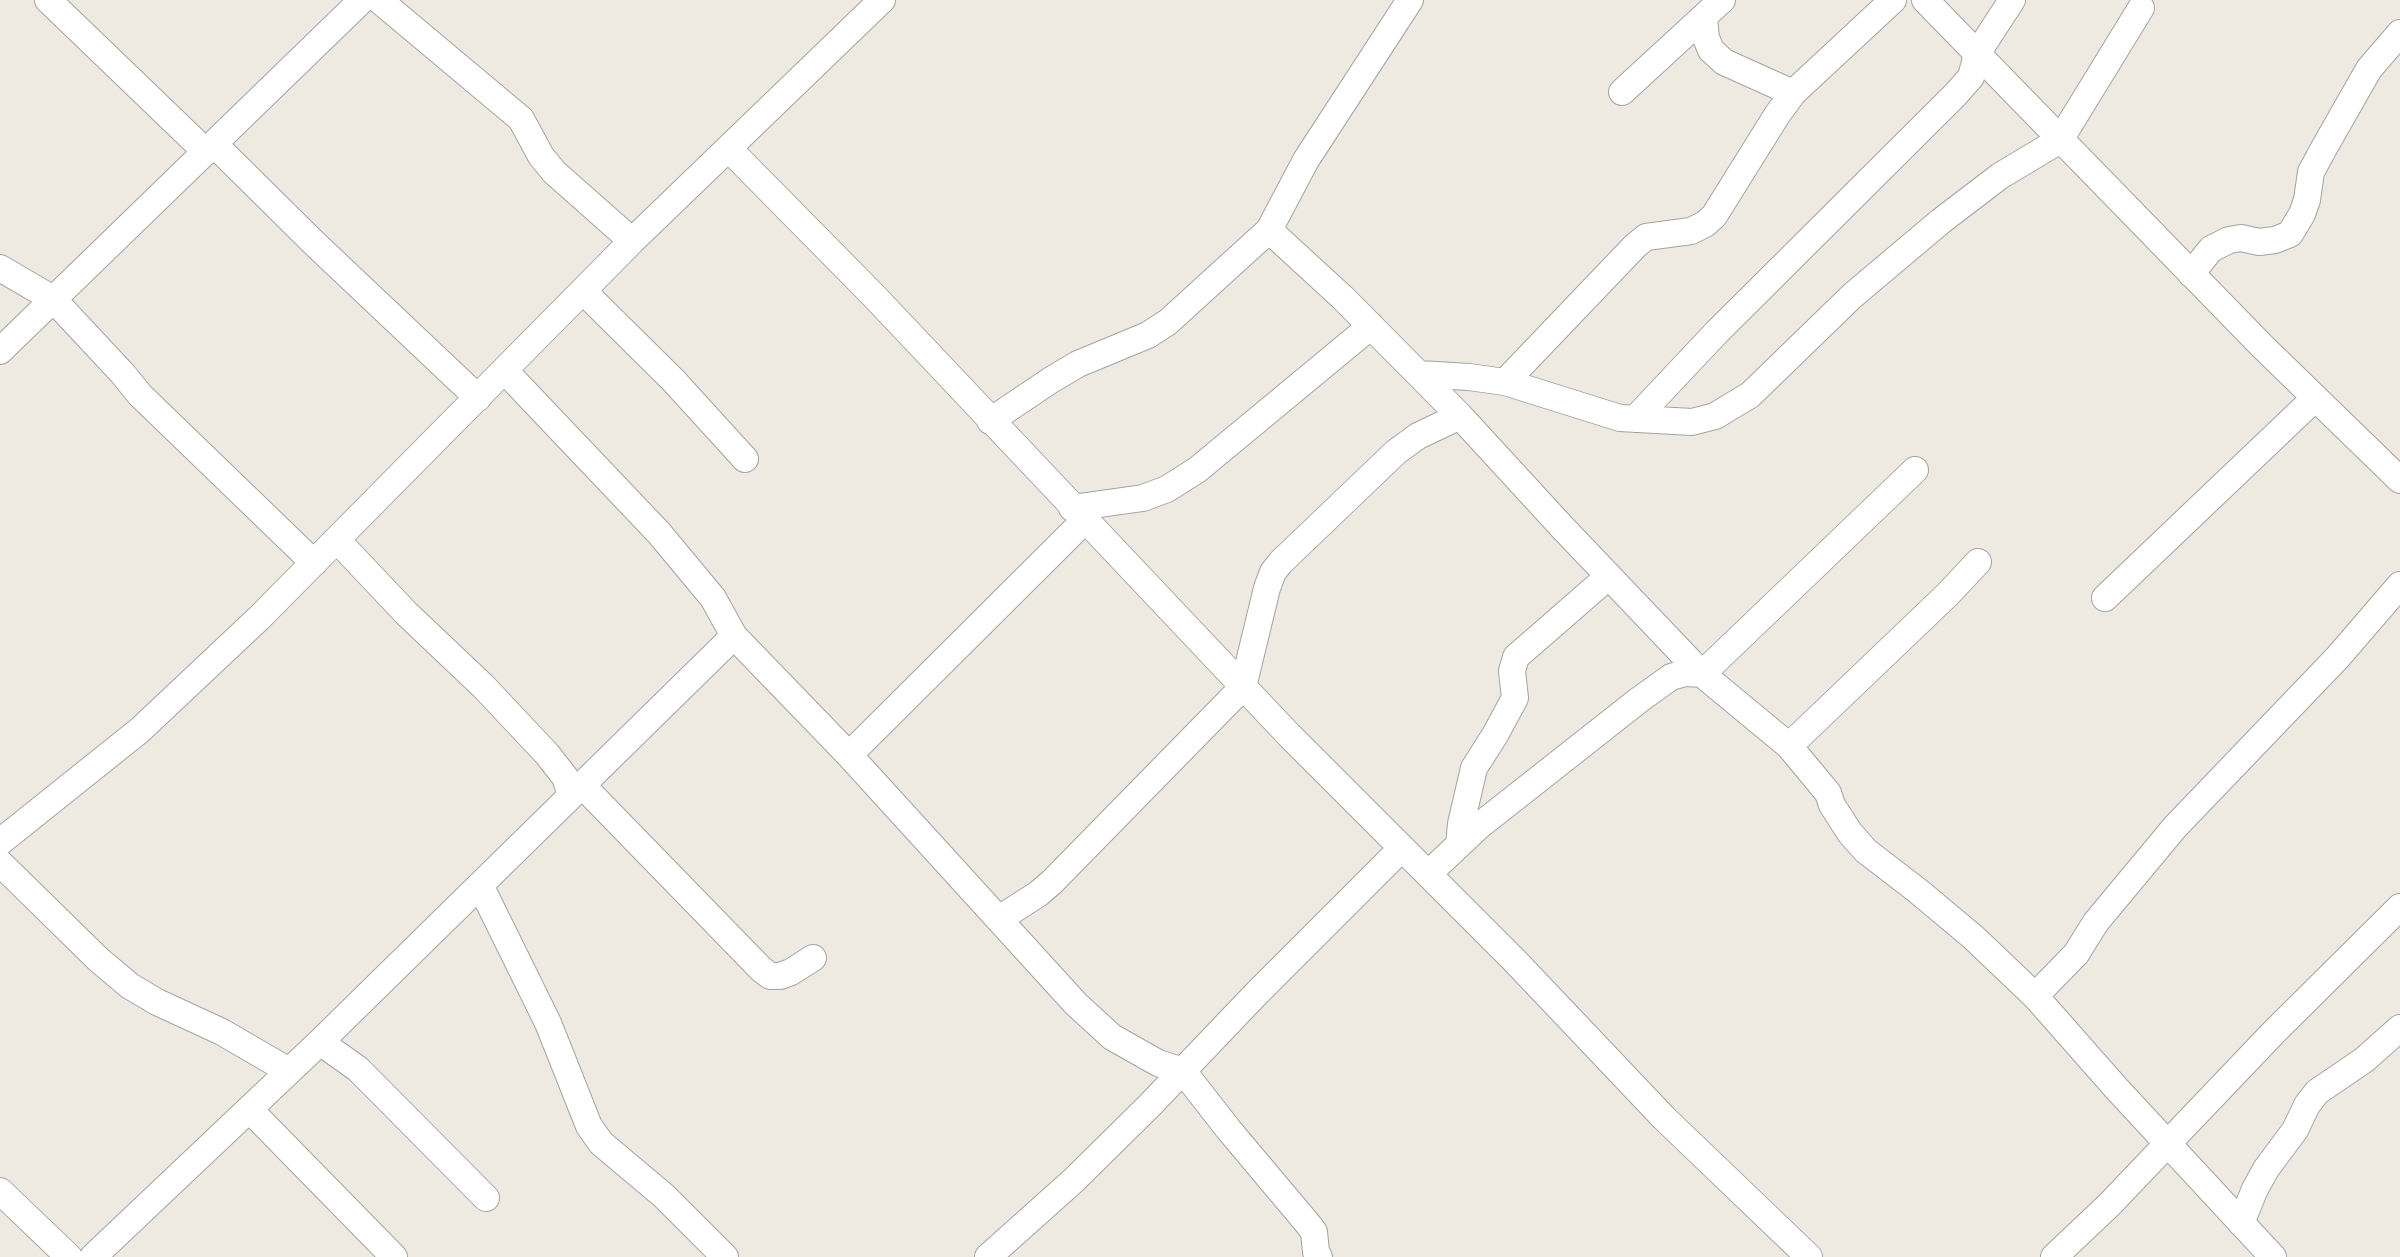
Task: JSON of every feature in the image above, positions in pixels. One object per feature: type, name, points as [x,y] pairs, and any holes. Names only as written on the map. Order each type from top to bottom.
[{"type":"street","points":[[48,0],[314,243],[478,398]]},
{"type":"street","points":[[0,351],[362,0]]},
{"type":"street","points":[[379,0],[521,119],[541,156],[554,172],[632,242]]},
{"type":"street","points":[[0,842],[140,730],[259,618],[632,242],[882,0]]},
{"type":"street","points":[[990,421],[1069,370],[1148,335],[1168,322],[1269,230],[1306,159],[1410,0]]},
{"type":"street","points":[[1504,382],[1646,237],[1691,231],[1714,216],[1793,93],[1893,0]]},
{"type":"street","points":[[1925,0],[2191,274],[2400,480]]},
{"type":"street","points":[[1635,419],[1716,333],[1956,94],[1971,77],[1976,65],[1977,54],[2012,0]]},
{"type":"street","points":[[1713,9],[1709,44],[1711,50],[1724,62],[1793,93]]},
{"type":"street","points":[[1622,92],[1713,9]]},
{"type":"street","points":[[1419,374],[1504,382],[1620,418],[1692,422],[1715,416],[1742,400],[1852,296],[1941,220],[2000,176],[2060,141],[2141,9]]},
{"type":"street","points":[[2191,274],[2211,249],[2229,240],[2241,238],[2259,242],[2275,240],[2290,234],[2302,214],[2307,200],[2311,172],[2324,148],[2369,69],[2400,33]]},
{"type":"street","points":[[729,149],[874,296],[1243,687],[1515,961],[1665,1118],[1809,1257]]},
{"type":"street","points":[[1269,230],[1371,326],[1460,416],[1702,674],[1789,746],[1828,793],[1832,805],[1850,833],[1866,851],[1973,937],[2035,996],[2273,1257]]},
{"type":"street","points":[[0,268],[52,299],[140,395],[314,563]]},
{"type":"street","points":[[583,291],[673,380],[746,459]]},
{"type":"street","points":[[849,755],[1078,514],[1143,498],[1167,489],[1197,470],[1371,326]]},
{"type":"street","points":[[505,371],[659,533],[713,598],[734,636],[849,755],[1076,1004],[1112,1037],[1158,1063],[1183,1071],[1314,1232],[1316,1252],[1319,1257]]},
{"type":"street","points":[[2105,598],[2315,398]]},
{"type":"street","points":[[999,919],[1038,894],[1052,882],[1243,687],[1273,572],[1396,452],[1418,436],[1460,416]]},
{"type":"street","points":[[1428,874],[1459,845],[1559,763],[1671,677],[1685,673],[1702,674],[1915,470]]},
{"type":"street","points":[[338,540],[406,614],[484,687],[547,754],[576,790],[761,969],[770,976],[780,976],[813,958]]},
{"type":"street","points":[[1789,746],[1941,601],[1978,562]]},
{"type":"street","points":[[1459,845],[1461,824],[1474,768],[1515,698],[1512,671],[1516,657],[1609,576]]},
{"type":"street","points":[[2035,996],[2076,954],[2096,922],[2175,827],[2338,657],[2400,585]]},
{"type":"street","points":[[93,1257],[320,1042],[734,636]]},
{"type":"street","points":[[988,1257],[1074,1180],[1402,848]]},
{"type":"street","points":[[0,863],[99,960],[130,986],[157,1002],[222,1032],[290,1071]]},
{"type":"street","points":[[480,885],[548,1023],[589,1126],[601,1143],[664,1196],[725,1257]]},
{"type":"street","points":[[2054,1257],[2073,1241],[2274,1032],[2400,907]]},
{"type":"street","points":[[2241,1223],[2266,1168],[2286,1145],[2307,1105],[2317,1092],[2364,1060],[2400,1028]]},
{"type":"street","points":[[320,1042],[358,1069],[486,1198]]},
{"type":"street","points":[[249,1109],[394,1257]]},
{"type":"street","points":[[0,1191],[69,1257]]}]
